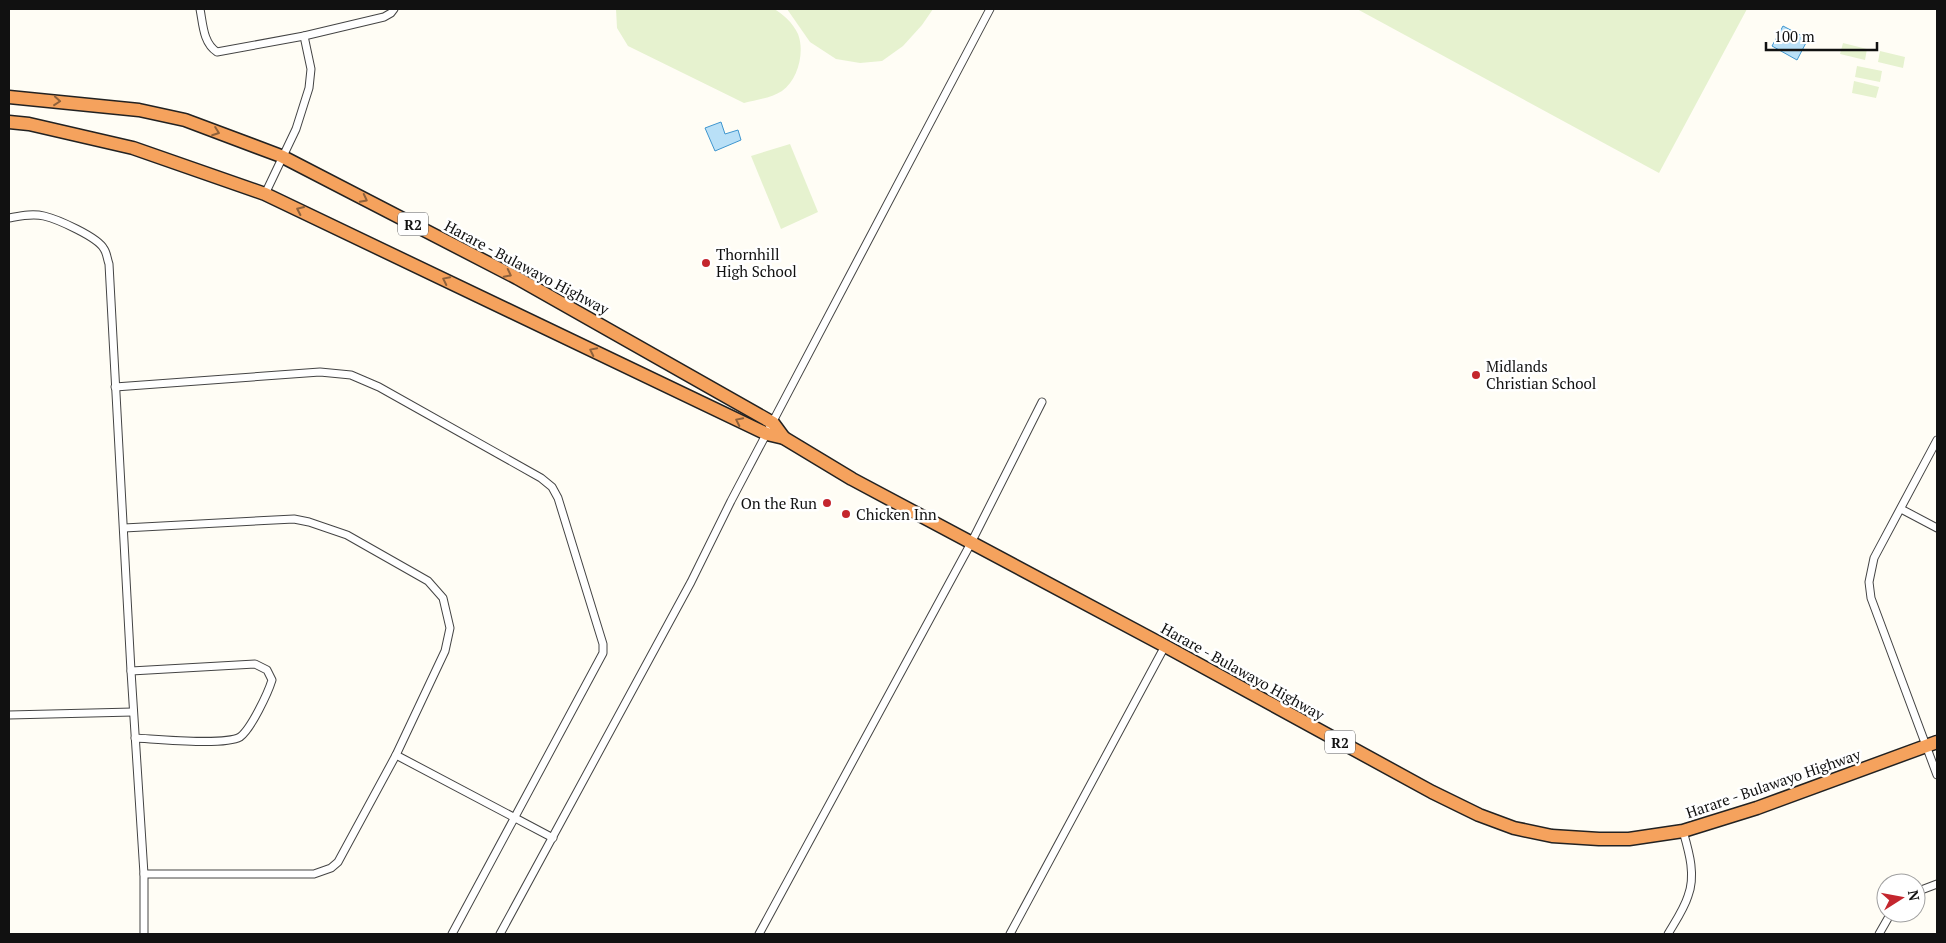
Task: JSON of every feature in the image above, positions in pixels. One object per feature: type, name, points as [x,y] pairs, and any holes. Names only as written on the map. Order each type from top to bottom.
[{"type":"highway","name":"Harare - Bulawayo Highway","points":[[9,97],[139,110],[185,120],[282,156],[517,278],[852,479],[1165,646],[1432,792],[1480,815],[1514,828],[1552,836],[1599,839],[1629,839],[1683,831],[1757,808],[1932,744]]},
{"type":"highway","name":"Harare - Bulawayo Highway","points":[[9,122],[28,124],[133,148],[265,194],[770,429]]},
{"type":"street","points":[[200,9],[206,39],[211,48],[217,52],[304,36],[384,17],[394,9]]},
{"type":"street","points":[[500,934],[691,582],[990,9]]},
{"type":"street","points":[[265,194],[296,129],[309,88],[311,69],[304,36]]},
{"type":"street","points":[[9,218],[33,214],[45,216],[93,238],[104,248],[108,264],[144,874],[144,934]]},
{"type":"street","points":[[115,386],[320,372],[351,375],[379,387],[541,478],[552,487],[564,516],[603,644],[603,653],[452,934]]},
{"type":"street","points":[[759,934],[971,543],[1042,402]]},
{"type":"street","points":[[1937,440],[1874,558],[1870,569],[1869,582],[1871,598],[1932,744],[1937,775]]},
{"type":"street","points":[[1901,509],[1937,528]]},
{"type":"street","points":[[124,528],[294,520],[309,522],[347,535],[428,581],[443,598],[450,628],[445,651],[396,755],[338,862],[331,868],[314,874],[144,874]]},
{"type":"street","points":[[1010,934],[1165,646]]},
{"type":"street","points":[[131,671],[255,664],[267,670],[272,680],[248,728],[235,739],[215,741],[135,738]]},
{"type":"street","points":[[9,715],[133,712]]},
{"type":"street","points":[[396,755],[553,838]]},
{"type":"street","points":[[1668,934],[1688,896],[1691,878],[1690,858],[1683,831]]},
{"type":"street","points":[[1879,934],[1885,923]]},
{"type":"green space","points":[[616,9],[774,9],[787,19],[798,34],[801,49],[799,65],[792,80],[782,91],[768,97],[744,103],[628,46],[617,28]]},
{"type":"green space","points":[[787,9],[933,9],[922,25],[903,46],[882,61],[860,63],[836,59],[810,42]]},
{"type":"green space","points":[[1357,9],[1747,9],[1659,173]]},
{"type":"green space","points":[[1843,43],[1867,49],[1865,60],[1840,54]]},
{"type":"green space","points":[[1880,51],[1905,57],[1903,68],[1878,62]]},
{"type":"green space","points":[[1857,66],[1882,71],[1880,82],[1855,77]]},
{"type":"green space","points":[[1854,81],[1879,87],[1876,98],[1852,93]]},
{"type":"green space","points":[[790,144],[818,212],[781,229],[751,156]]},
{"type":"water","points":[[1783,26],[1808,39],[1797,60],[1772,46]]},
{"type":"water","points":[[721,122],[725,134],[738,130],[741,140],[715,151],[705,128]]},
{"type":"place","name":"Thornhill High School","points":[[706,263]]},
{"type":"place","name":"Midlands Christian School","points":[[1476,375]]},
{"type":"place","name":"On the Run","points":[[827,503]]},
{"type":"place","name":"Chicken Inn","points":[[846,514]]}]
